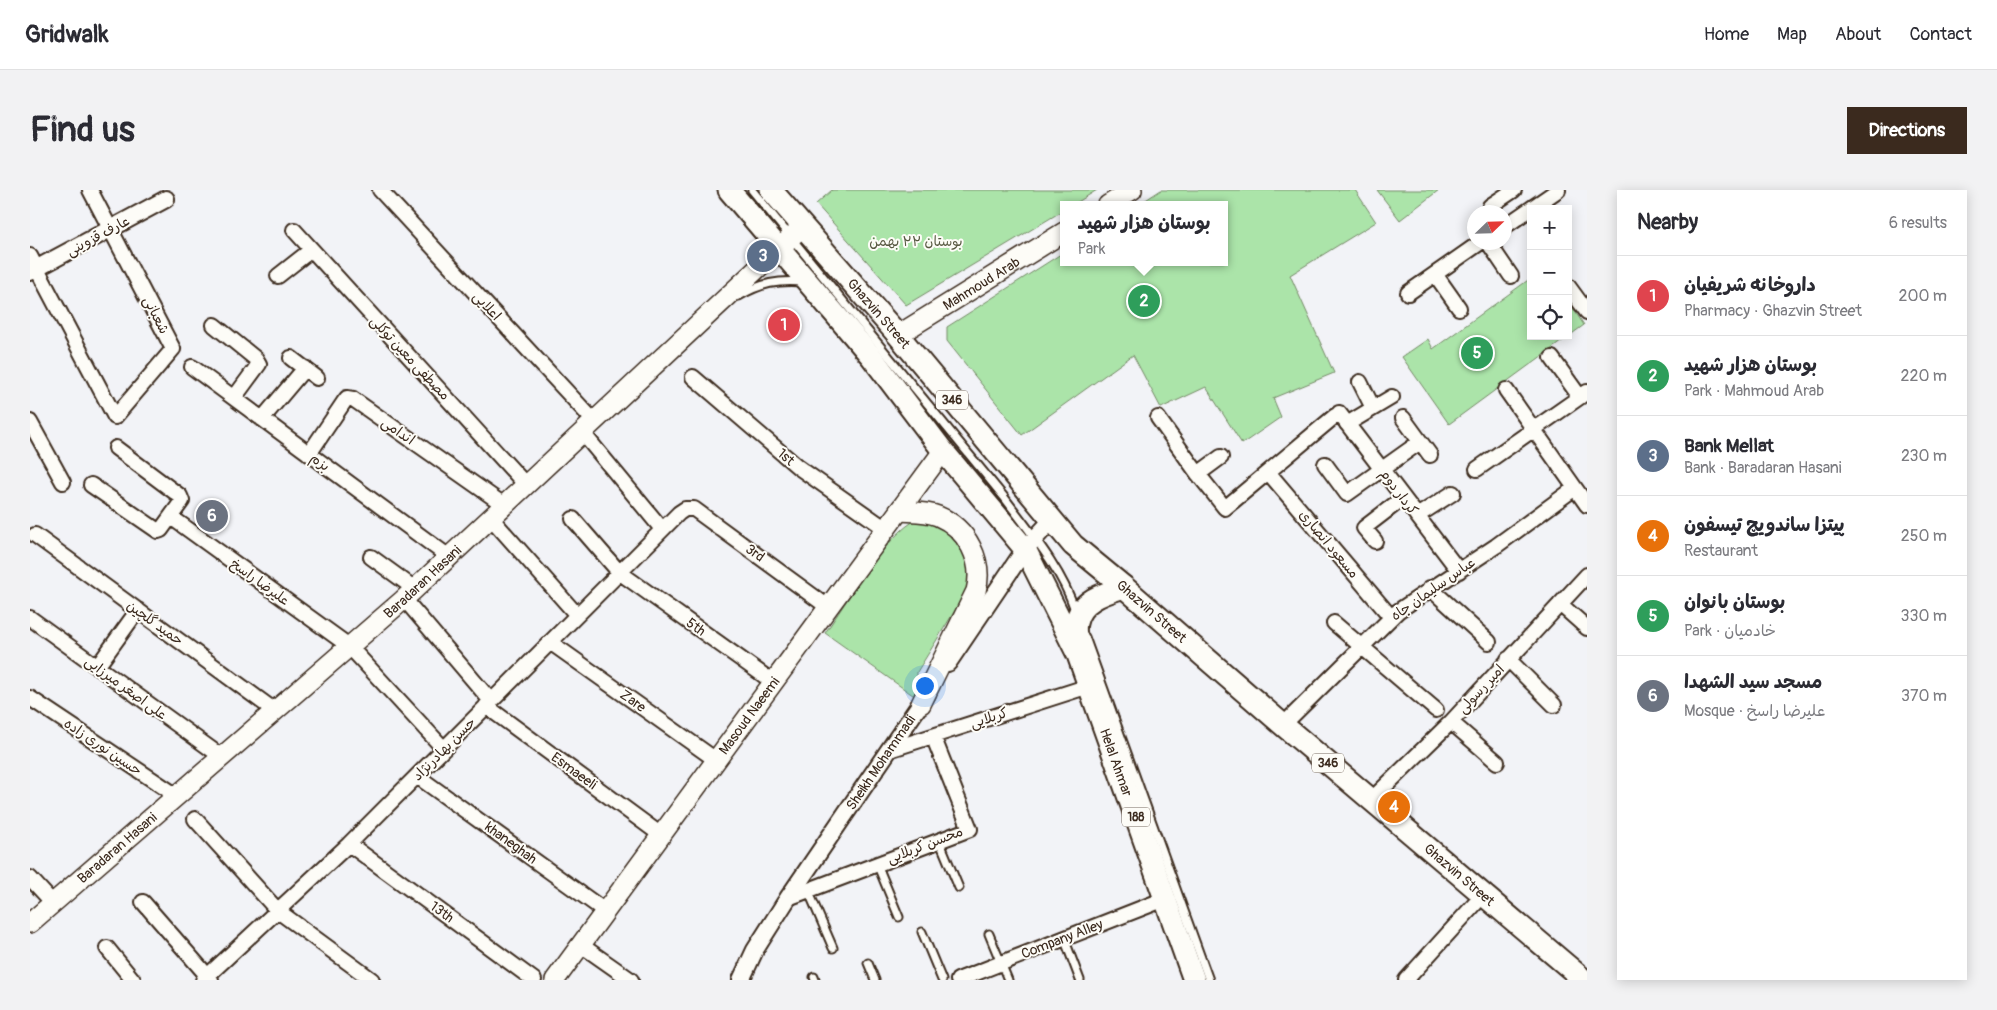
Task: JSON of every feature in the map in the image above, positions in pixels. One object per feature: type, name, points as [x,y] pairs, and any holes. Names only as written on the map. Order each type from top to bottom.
[{"type":"main road","name":"Ghazvin Street","points":[[729,190],[791,237],[898,335],[1073,545],[1124,586],[1371,800],[1584,980]]},
{"type":"main road","name":"Ghazvin Street","points":[[771,190],[809,283],[871,356],[943,451],[1030,543]]},
{"type":"main road","points":[[1114,201],[1132,190]]},
{"type":"main road","name":"Mahmoud Arab","points":[[898,335],[1060,234]]},
{"type":"main road","name":"Baradaran Hasani","points":[[30,923],[408,597],[791,237]]},
{"type":"main road","name":"Masoud Naeemi","points":[[555,980],[943,451]]},
{"type":"main road","points":[[899,511],[927,513],[939,516],[950,523],[972,547],[978,562],[979,580],[976,591],[920,704]]},
{"type":"main road","name":"Helal Ahmar","points":[[1030,543],[1078,655],[1194,980]]},
{"type":"main road","points":[[1078,617],[1082,609],[1094,598],[1124,586]]},
{"type":"main road","name":"188","points":[[1078,617],[1076,622],[1078,655]]},
{"type":"street","points":[[90,190],[111,228]]},
{"type":"street","name":"اعلایی","points":[[380,190],[587,430],[662,529]]},
{"type":"street","points":[[1492,205],[1514,190]]},
{"type":"street","points":[[1539,205],[1558,190]]},
{"type":"street","name":"عارف قزوینی","points":[[32,266],[111,228],[163,194]]},
{"type":"street","points":[[1512,222],[1527,213]]},
{"type":"street","name":"شعبانی","points":[[32,266],[115,417],[173,349],[111,228]]},
{"type":"street","name":"مصطفی معین توکلی","points":[[294,230],[526,485]]},
{"type":"street","points":[[278,276],[312,250]]},
{"type":"street","points":[[1408,293],[1470,250]]},
{"type":"street","points":[[1494,250],[1512,276]]},
{"type":"street","points":[[1435,274],[1459,308]]},
{"type":"street","points":[[1572,291],[1587,312]]},
{"type":"street","points":[[214,325],[256,358],[258,364],[234,398]]},
{"type":"street","points":[[291,358],[317,378]]},
{"type":"street","points":[[1477,469],[1583,394],[1552,358]]},
{"type":"street","name":"بزم","points":[[192,367],[449,557]]},
{"type":"street","points":[[262,419],[305,368]]},
{"type":"street","name":"1st","points":[[693,376],[798,467],[886,529]]},
{"type":"street","points":[[1360,382],[1373,408]]},
{"type":"street","points":[[1506,390],[1587,505]]},
{"type":"street","points":[[1158,418],[1225,508],[1268,472],[1340,418],[1373,408],[1392,397]]},
{"type":"street","name":"اندامی","points":[[309,454],[347,398],[353,399],[496,514]]},
{"type":"street","name":"کردار دوم","points":[[1340,418],[1459,571]]},
{"type":"street","points":[[1402,418],[1430,455]]},
{"type":"street","points":[[30,422],[63,482]]},
{"type":"street","points":[[1324,464],[1347,494],[1420,442]]},
{"type":"street","points":[[91,485],[156,531],[161,530],[182,501],[180,496],[116,448]]},
{"type":"street","points":[[1198,474],[1221,456]]},
{"type":"street","name":"مسعود انصاری","points":[[1268,472],[1391,617]]},
{"type":"street","name":"عباس سلیمان جاه","points":[[1284,725],[1391,617],[1575,488]]},
{"type":"street","points":[[1417,516],[1454,493]]},
{"type":"street","points":[[1375,541],[1364,528],[1403,498]]},
{"type":"street","name":"3rd","points":[[679,512],[688,508],[694,509],[828,607]]},
{"type":"street","name":"حسن بهادرنژاد","points":[[207,979],[349,844],[679,512]]},
{"type":"street","points":[[496,514],[577,615]]},
{"type":"street","name":"علیرضا راسخ","points":[[171,517],[351,648],[444,750]]},
{"type":"street","name":"5th","points":[[572,520],[620,572],[773,682]]},
{"type":"street","name":"Sheikh Mohammadi","points":[[746,976],[766,932],[788,898],[1030,543],[1052,520]]},
{"type":"street","name":"حمید گلچین","points":[[35,534],[275,711]]},
{"type":"street","name":"Esmaeeli","points":[[371,557],[408,597],[488,704],[661,835]]},
{"type":"street","name":"امیر رسولی","points":[[1371,800],[1451,722],[1587,575]]},
{"type":"street","points":[[1430,588],[1489,642]]},
{"type":"street","points":[[1560,604],[1587,628]]},
{"type":"street","points":[[97,667],[138,610]]},
{"type":"street","name":"علی اصغر میرزایی","points":[[30,618],[222,757]]},
{"type":"street","points":[[1334,623],[1436,710]]},
{"type":"street","name":"Zare","points":[[550,642],[716,760]]},
{"type":"street","points":[[1508,660],[1554,705]]},
{"type":"street","name":"کربلایی","points":[[889,750],[1089,686]]},
{"type":"street","name":"حسین نوری زاده","points":[[30,698],[177,796]]},
{"type":"street","points":[[1451,722],[1496,762]]},
{"type":"street","name":"محسن کربلایی","points":[[788,898],[970,828],[933,736]]},
{"type":"street","name":"khaneghah","points":[[417,776],[605,911]]},
{"type":"street","points":[[195,819],[278,911],[372,980]]},
{"type":"street","name":"13th","points":[[349,844],[534,980]]},
{"type":"street","points":[[30,878],[53,903]]},
{"type":"street","points":[[1406,980],[1484,894]]},
{"type":"street","name":"Company Alley","points":[[958,980],[1165,899]]},
{"type":"street","points":[[143,902],[207,979]]},
{"type":"street","points":[[581,945],[631,980]]},
{"type":"street","points":[[107,948],[134,980]]},
{"type":"lane","points":[[752,190],[939,416],[1030,543],[1056,571],[1078,617],[1209,980]]},
{"type":"lane","points":[[408,597],[587,430],[729,302],[766,284],[780,281],[809,283]]},
{"type":"lane","points":[[30,932],[351,648]]},
{"type":"lane","points":[[939,840],[959,888]]},
{"type":"lane","points":[[876,864],[899,917]]},
{"type":"lane","points":[[808,890],[833,948]]},
{"type":"lane","points":[[922,932],[942,980]]},
{"type":"lane","points":[[989,934],[1008,980]]},
{"type":"lane","points":[[1064,938],[1080,980]]},
{"type":"lane","points":[[868,963],[875,980]]},
{"type":"green space","name":"بوستان ۲۲ بهمن","points":[[832,190],[1097,190],[1079,201],[1060,201],[1060,212],[906,305],[816,204]]},
{"type":"green space","points":[[1161,190],[1355,190],[1376,222],[1290,275],[1334,373],[1273,398],[1281,417],[1242,444],[1206,387],[1161,408],[1133,355],[1022,435],[947,341],[947,327],[1060,255],[1060,266],[1228,266],[1228,201],[1144,201]]},
{"type":"green space","points":[[1377,190],[1439,190],[1400,220]]},
{"type":"green space","points":[[1527,281],[1527,340],[1564,340],[1449,424],[1402,357],[1428,339],[1433,349]]},
{"type":"green space","points":[[1572,307],[1584,325],[1572,334]]},
{"type":"green space","points":[[918,519],[936,520],[964,543],[973,581],[917,672],[917,698],[825,633],[880,553],[893,538]]},
{"type":"place","name":"Bank Mellat","points":[[763,256]]},
{"type":"place","name":"بوستان هزار شهید","points":[[1144,301]]},
{"type":"place","name":"داروخانه شریفیان","points":[[784,325]]},
{"type":"place","name":"بوستان بانوان","points":[[1477,353]]},
{"type":"place","name":"مسجد سید الشهدا","points":[[212,516]]},
{"type":"place","name":"پیتزا ساندویچ تیسفون","points":[[1394,807]]}]
